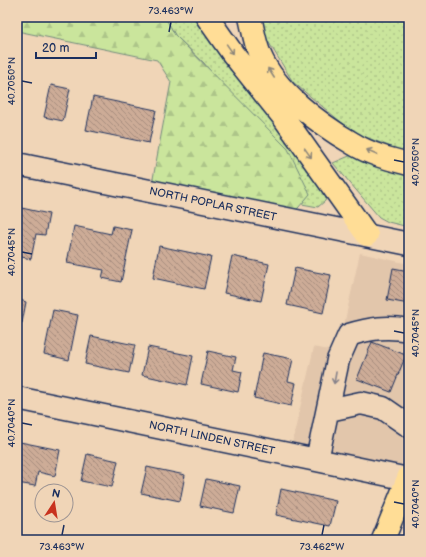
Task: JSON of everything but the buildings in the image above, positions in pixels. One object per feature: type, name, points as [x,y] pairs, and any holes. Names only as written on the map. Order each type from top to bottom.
[{"type":"main road","points":[[207,17],[233,54],[284,118],[367,235]]},
{"type":"main road","points":[[250,17],[260,56],[281,87],[318,120],[352,144],[387,159],[409,164]]},
{"type":"main road","points":[[383,540],[408,477]]},
{"type":"street","name":"NORTH POPLAR STREET","points":[[17,164],[409,244]]},
{"type":"street","points":[[317,460],[329,410],[338,360],[349,335],[365,330],[391,327],[409,330]]},
{"type":"street","name":"NORTH LINDEN STREET","points":[[17,398],[317,460],[408,477]]},
{"type":"street","points":[[329,410],[361,404],[383,408],[409,426]]},
{"type":"shaded area","points":[[360,253],[409,264],[409,477],[290,452],[314,347],[338,352]]},
{"type":"green space","points":[[17,17],[165,17],[175,35],[288,149],[310,194],[293,214],[152,184],[171,82],[157,60],[17,31]]},
{"type":"green space","points":[[165,17],[199,17],[327,195],[325,201],[318,207],[302,204],[309,194],[204,63],[175,35]]},
{"type":"green space","points":[[261,17],[409,17],[409,154],[353,132],[293,82],[263,33]]},
{"type":"green space","points":[[354,154],[396,172],[409,174],[409,227],[388,222],[379,217],[333,163]]}]
